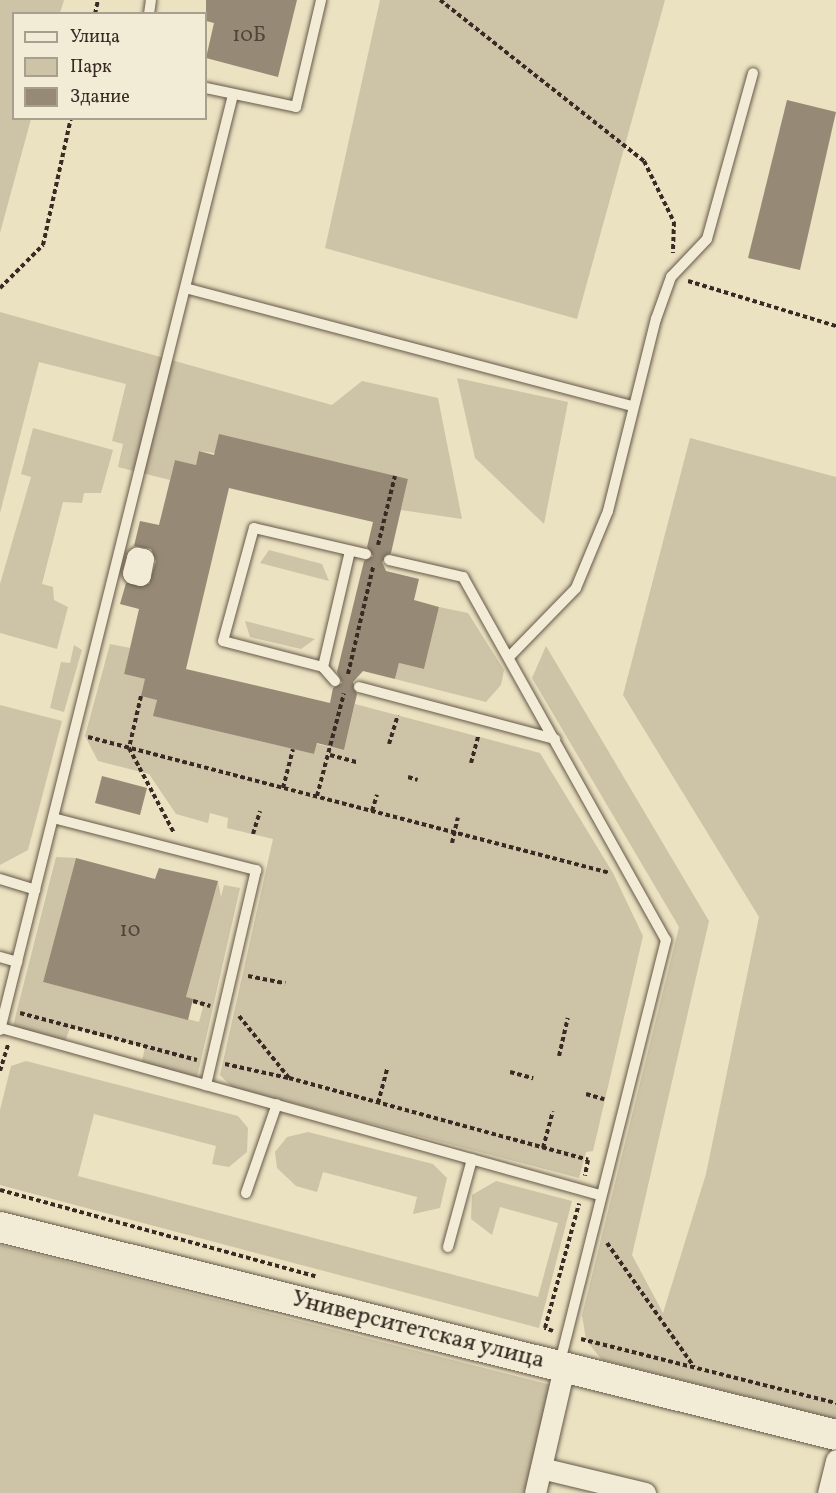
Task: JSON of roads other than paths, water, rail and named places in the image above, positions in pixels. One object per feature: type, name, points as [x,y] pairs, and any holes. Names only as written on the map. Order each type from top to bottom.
[{"type":"street","name":"Университетская улица","points":[[0,1227],[836,1435]]},
{"type":"street","points":[[535,1493],[562,1366]]},
{"type":"street","points":[[828,1493],[836,1460]]},
{"type":"street","points":[[541,1468],[645,1493]]},
{"type":"lane","points":[[207,88],[296,106],[321,0]]},
{"type":"lane","points":[[509,657],[576,588],[608,511],[632,406],[672,277],[707,239],[753,73]]},
{"type":"lane","points":[[233,94],[189,289],[52,818],[0,1029],[12,1030],[600,1195]]},
{"type":"lane","points":[[189,289],[632,406]]},
{"type":"lane","points":[[335,681],[323,667],[223,641],[254,528],[366,554]]},
{"type":"lane","points":[[323,667],[350,551]]},
{"type":"lane","points":[[389,560],[463,577],[666,940],[600,1195],[562,1366]]},
{"type":"lane","points":[[359,687],[555,739]]},
{"type":"lane","points":[[52,818],[256,870],[205,1061],[206,1085]]},
{"type":"lane","points":[[0,879],[35,890]]},
{"type":"lane","points":[[0,957],[17,962]]},
{"type":"lane","points":[[246,1192],[277,1104]]},
{"type":"lane","points":[[448,1247],[472,1159]]}]
